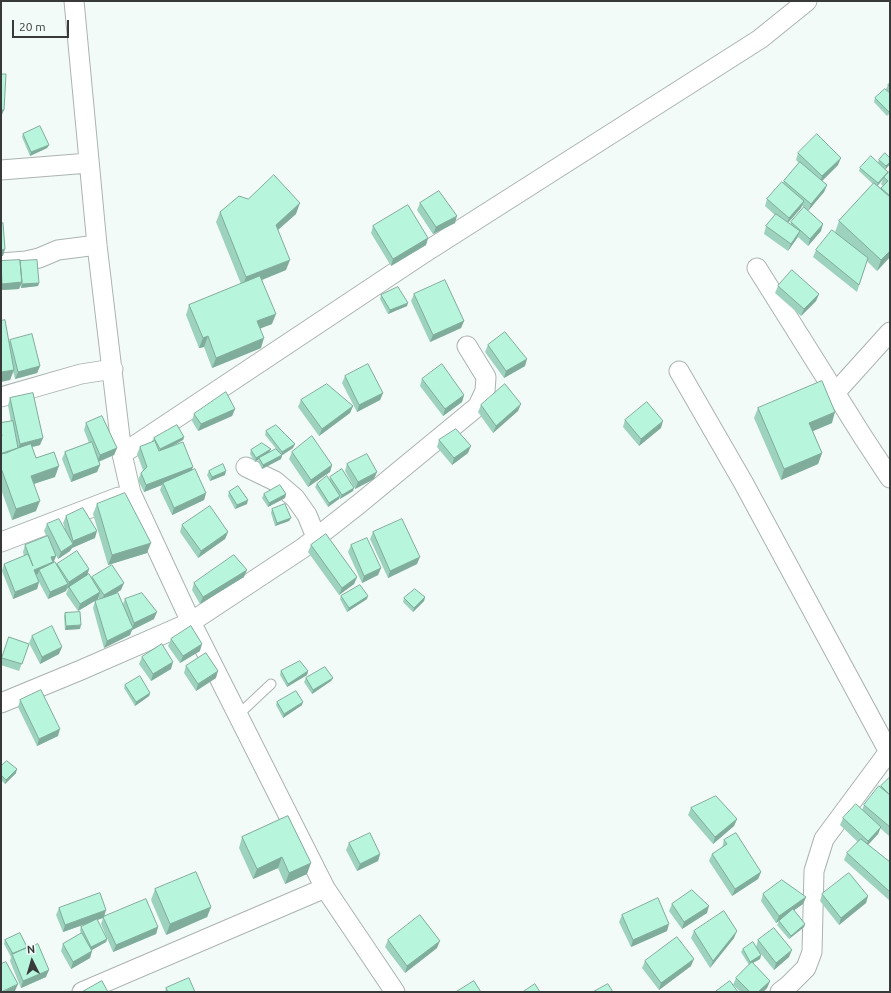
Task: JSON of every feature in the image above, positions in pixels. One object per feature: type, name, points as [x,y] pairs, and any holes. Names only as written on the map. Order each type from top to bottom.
[{"type":"street","points":[[74,1],[97,245],[122,454],[131,493],[191,622],[325,888],[395,992]]},
{"type":"street","points":[[122,454],[424,253],[760,39],[807,1]]},
{"type":"street","points":[[1,170],[89,163]]},
{"type":"street","points":[[1,263],[26,261],[39,258],[58,250],[97,245]]},
{"type":"street","points":[[757,268],[863,438],[890,478]]},
{"type":"street","points":[[835,393],[890,332]]},
{"type":"street","points":[[1,703],[191,622],[303,548],[478,406],[485,391],[486,377],[467,346]]},
{"type":"street","points":[[1,397],[82,374],[112,368]]},
{"type":"street","points":[[678,371],[743,482],[889,751],[824,839],[814,871],[812,952],[806,968],[780,992]]},
{"type":"street","points":[[246,467],[276,481],[295,498],[307,515],[316,537]]},
{"type":"street","points":[[1,542],[131,493]]},
{"type":"street","points":[[82,992],[325,888]]},
{"type":"lane","points":[[238,714],[271,684]]},
{"type":"building","points":[[1,74],[6,74],[4,110],[1,110]]},
{"type":"building","points":[[885,89],[890,93],[889,112],[875,98]]},
{"type":"building","points":[[40,126],[49,145],[31,152],[23,134]]},
{"type":"building","points":[[817,134],[841,158],[822,176],[798,153]]},
{"type":"building","points":[[885,153],[890,158],[890,162],[886,166],[879,160]]},
{"type":"building","points":[[871,156],[888,172],[878,183],[860,168]]},
{"type":"building","points":[[800,162],[827,185],[811,204],[784,181]]},
{"type":"building","points":[[890,171],[890,196],[881,188],[888,181],[884,177]]},
{"type":"building","points":[[274,175],[300,203],[276,225],[290,260],[246,277],[220,212],[239,196],[248,199]]},
{"type":"building","points":[[782,182],[804,201],[789,218],[767,199]]},
{"type":"building","points":[[874,183],[890,197],[890,251],[881,260],[839,221]]},
{"type":"building","points":[[439,191],[457,216],[436,227],[420,203]]},
{"type":"building","points":[[408,205],[428,238],[393,259],[373,226]]},
{"type":"building","points":[[804,207],[823,224],[810,239],[791,222]]},
{"type":"building","points":[[776,214],[800,231],[791,244],[766,226]]},
{"type":"building","points":[[3,223],[5,249],[1,250],[1,224]]},
{"type":"building","points":[[832,230],[868,258],[859,285],[816,250]]},
{"type":"building","points":[[20,260],[22,282],[2,284],[1,261]]},
{"type":"building","points":[[37,260],[39,283],[22,284],[20,261]]},
{"type":"building","points":[[792,270],[819,294],[804,309],[778,286]]},
{"type":"building","points":[[260,276],[276,314],[257,321],[264,338],[216,358],[208,336],[203,338],[189,305]]},
{"type":"building","points":[[445,280],[464,321],[433,335],[414,294]]},
{"type":"building","points":[[398,287],[408,303],[390,310],[381,295]]},
{"type":"building","points":[[5,320],[14,370],[1,372],[1,321]]},
{"type":"building","points":[[505,332],[527,359],[506,371],[488,345]]},
{"type":"building","points":[[32,334],[40,366],[18,372],[10,340]]},
{"type":"building","points":[[368,364],[383,393],[359,405],[345,376]]},
{"type":"building","points":[[442,364],[464,395],[445,409],[422,379]]},
{"type":"building","points":[[822,381],[835,412],[809,423],[822,453],[784,469],[758,408]]},
{"type":"building","points":[[327,384],[353,406],[322,429],[301,400]]},
{"type":"building","points":[[505,384],[521,404],[496,426],[481,405]]},
{"type":"building","points":[[226,392],[235,409],[201,424],[194,414]]},
{"type":"building","points":[[33,393],[43,438],[20,444],[10,398]]},
{"type":"building","points":[[647,402],[663,421],[641,439],[625,420]]},
{"type":"building","points":[[102,416],[117,448],[100,455],[86,423]]},
{"type":"building","points":[[13,421],[18,448],[1,454],[1,423]]},
{"type":"building","points":[[177,425],[184,437],[160,449],[154,438]]},
{"type":"building","points":[[276,425],[295,444],[282,452],[266,431]]},
{"type":"building","points":[[456,429],[471,446],[454,458],[439,440]]},
{"type":"building","points":[[312,436],[332,465],[311,480],[292,452]]},
{"type":"building","points":[[155,441],[159,451],[183,442],[193,467],[146,485],[141,473],[147,467],[140,447]]},
{"type":"building","points":[[92,442],[100,465],[73,475],[65,452]]},
{"type":"building","points":[[262,443],[271,449],[256,458],[251,450]]},
{"type":"building","points":[[31,444],[36,458],[54,452],[59,466],[31,476],[40,501],[16,509],[1,468],[1,454]]},
{"type":"building","points":[[276,449],[282,455],[263,465],[259,458]]},
{"type":"building","points":[[367,454],[377,472],[358,482],[347,464]]},
{"type":"building","points":[[223,464],[226,471],[212,477],[209,471]]},
{"type":"building","points":[[195,469],[206,493],[174,508],[163,483]]},
{"type":"building","points":[[342,469],[354,488],[342,495],[330,477]]},
{"type":"building","points":[[327,476],[340,496],[329,503],[317,484]]},
{"type":"building","points":[[280,485],[286,494],[269,503],[264,494]]},
{"type":"building","points":[[238,486],[248,500],[237,505],[229,492]]},
{"type":"building","points":[[125,493],[151,543],[112,555],[97,504]]},
{"type":"building","points":[[285,504],[291,518],[277,523],[272,509]]},
{"type":"building","points":[[210,506],[228,532],[201,551],[182,525]]},
{"type":"building","points":[[83,508],[97,531],[73,541],[66,516]]},
{"type":"building","points":[[59,519],[73,544],[61,552],[47,524]]},
{"type":"building","points":[[402,519],[420,557],[390,571],[373,532]]},
{"type":"building","points":[[326,534],[357,577],[342,588],[311,545]]},
{"type":"building","points":[[48,536],[56,556],[51,557],[53,562],[34,570],[39,582],[15,592],[4,564],[28,554],[33,566],[25,545]]},
{"type":"building","points":[[367,538],[381,568],[364,576],[351,545]]},
{"type":"building","points":[[77,551],[89,569],[69,582],[57,564]]},
{"type":"building","points":[[234,555],[247,570],[203,597],[194,583]]},
{"type":"building","points":[[55,562],[68,584],[50,592],[39,570]]},
{"type":"building","points":[[112,565],[124,583],[104,595],[92,577]]},
{"type":"building","points":[[89,574],[100,592],[80,604],[69,587]]},
{"type":"building","points":[[360,585],[368,596],[349,608],[341,596]]},
{"type":"building","points":[[415,589],[425,597],[414,608],[404,598]]},
{"type":"building","points":[[118,593],[133,628],[107,641],[95,601]]},
{"type":"building","points":[[142,593],[157,612],[134,623],[125,599]]},
{"type":"building","points":[[80,612],[81,625],[66,626],[65,613]]},
{"type":"building","points":[[52,626],[62,647],[42,657],[32,636]]},
{"type":"building","points":[[191,626],[202,644],[183,656],[171,639]]},
{"type":"building","points":[[9,637],[29,644],[22,664],[2,658]]},
{"type":"building","points":[[162,644],[173,662],[153,674],[142,657]]},
{"type":"building","points":[[206,653],[218,671],[198,684],[186,666]]},
{"type":"building","points":[[300,661],[308,671],[288,684],[281,671]]},
{"type":"building","points":[[325,667],[333,678],[313,690],[306,678]]},
{"type":"building","points":[[140,676],[150,693],[136,702],[125,685]]},
{"type":"building","points":[[41,690],[60,729],[39,739],[20,700]]},
{"type":"building","points":[[296,691],[303,702],[284,714],[277,702]]},
{"type":"building","points":[[7,761],[17,769],[6,780],[1,775],[1,766]]},
{"type":"building","points":[[890,777],[890,795],[881,786]]},
{"type":"building","points":[[879,786],[890,795],[890,827],[864,805]]},
{"type":"building","points":[[716,796],[737,819],[715,837],[691,808]]},
{"type":"building","points":[[856,804],[881,827],[868,841],[843,818]]},
{"type":"building","points":[[288,816],[311,863],[289,873],[282,857],[257,869],[242,837]]},
{"type":"building","points":[[370,833],[380,854],[360,864],[349,843]]},
{"type":"building","points":[[736,833],[761,872],[735,889],[712,854],[727,844],[724,840]]},
{"type":"building","points":[[861,839],[890,862],[890,892],[847,853]]},
{"type":"building","points":[[196,872],[211,907],[170,924],[155,889]]},
{"type":"building","points":[[849,873],[868,896],[841,918],[822,894]]},
{"type":"building","points":[[782,880],[806,897],[779,916],[763,894]]},
{"type":"building","points":[[692,890],[709,906],[684,922],[672,904]]},
{"type":"building","points":[[100,893],[106,910],[65,925],[59,908]]},
{"type":"building","points":[[658,898],[669,924],[633,940],[622,915]]},
{"type":"building","points":[[146,899],[158,927],[116,945],[103,917]]},
{"type":"building","points":[[793,909],[805,924],[791,936],[779,921]]},
{"type":"building","points":[[724,911],[737,931],[713,961],[694,931]]},
{"type":"building","points":[[420,915],[440,941],[407,966],[388,940]]},
{"type":"building","points":[[97,919],[107,939],[91,947],[81,927]]},
{"type":"building","points":[[774,928],[792,950],[776,963],[758,940]]},
{"type":"building","points":[[20,933],[27,947],[13,954],[5,940]]},
{"type":"building","points":[[82,933],[92,951],[73,962],[63,944]]},
{"type":"building","points":[[677,937],[694,959],[661,983],[645,961]]},
{"type":"building","points":[[753,942],[761,955],[750,962],[743,949]]},
{"type":"building","points":[[38,944],[49,970],[23,981],[12,954]]},
{"type":"building","points":[[6,962],[18,984],[1,992],[1,964]]},
{"type":"building","points":[[752,962],[770,981],[758,992],[750,992],[736,978]]},
{"type":"building","points":[[189,978],[195,992],[168,992],[166,988]]},
{"type":"building","points":[[102,981],[108,992],[82,992]]},
{"type":"building","points":[[474,981],[481,992],[456,992]]},
{"type":"building","points":[[730,981],[738,992],[715,992]]},
{"type":"building","points":[[535,984],[540,992],[523,992]]},
{"type":"building","points":[[608,984],[613,992],[593,992]]}]
